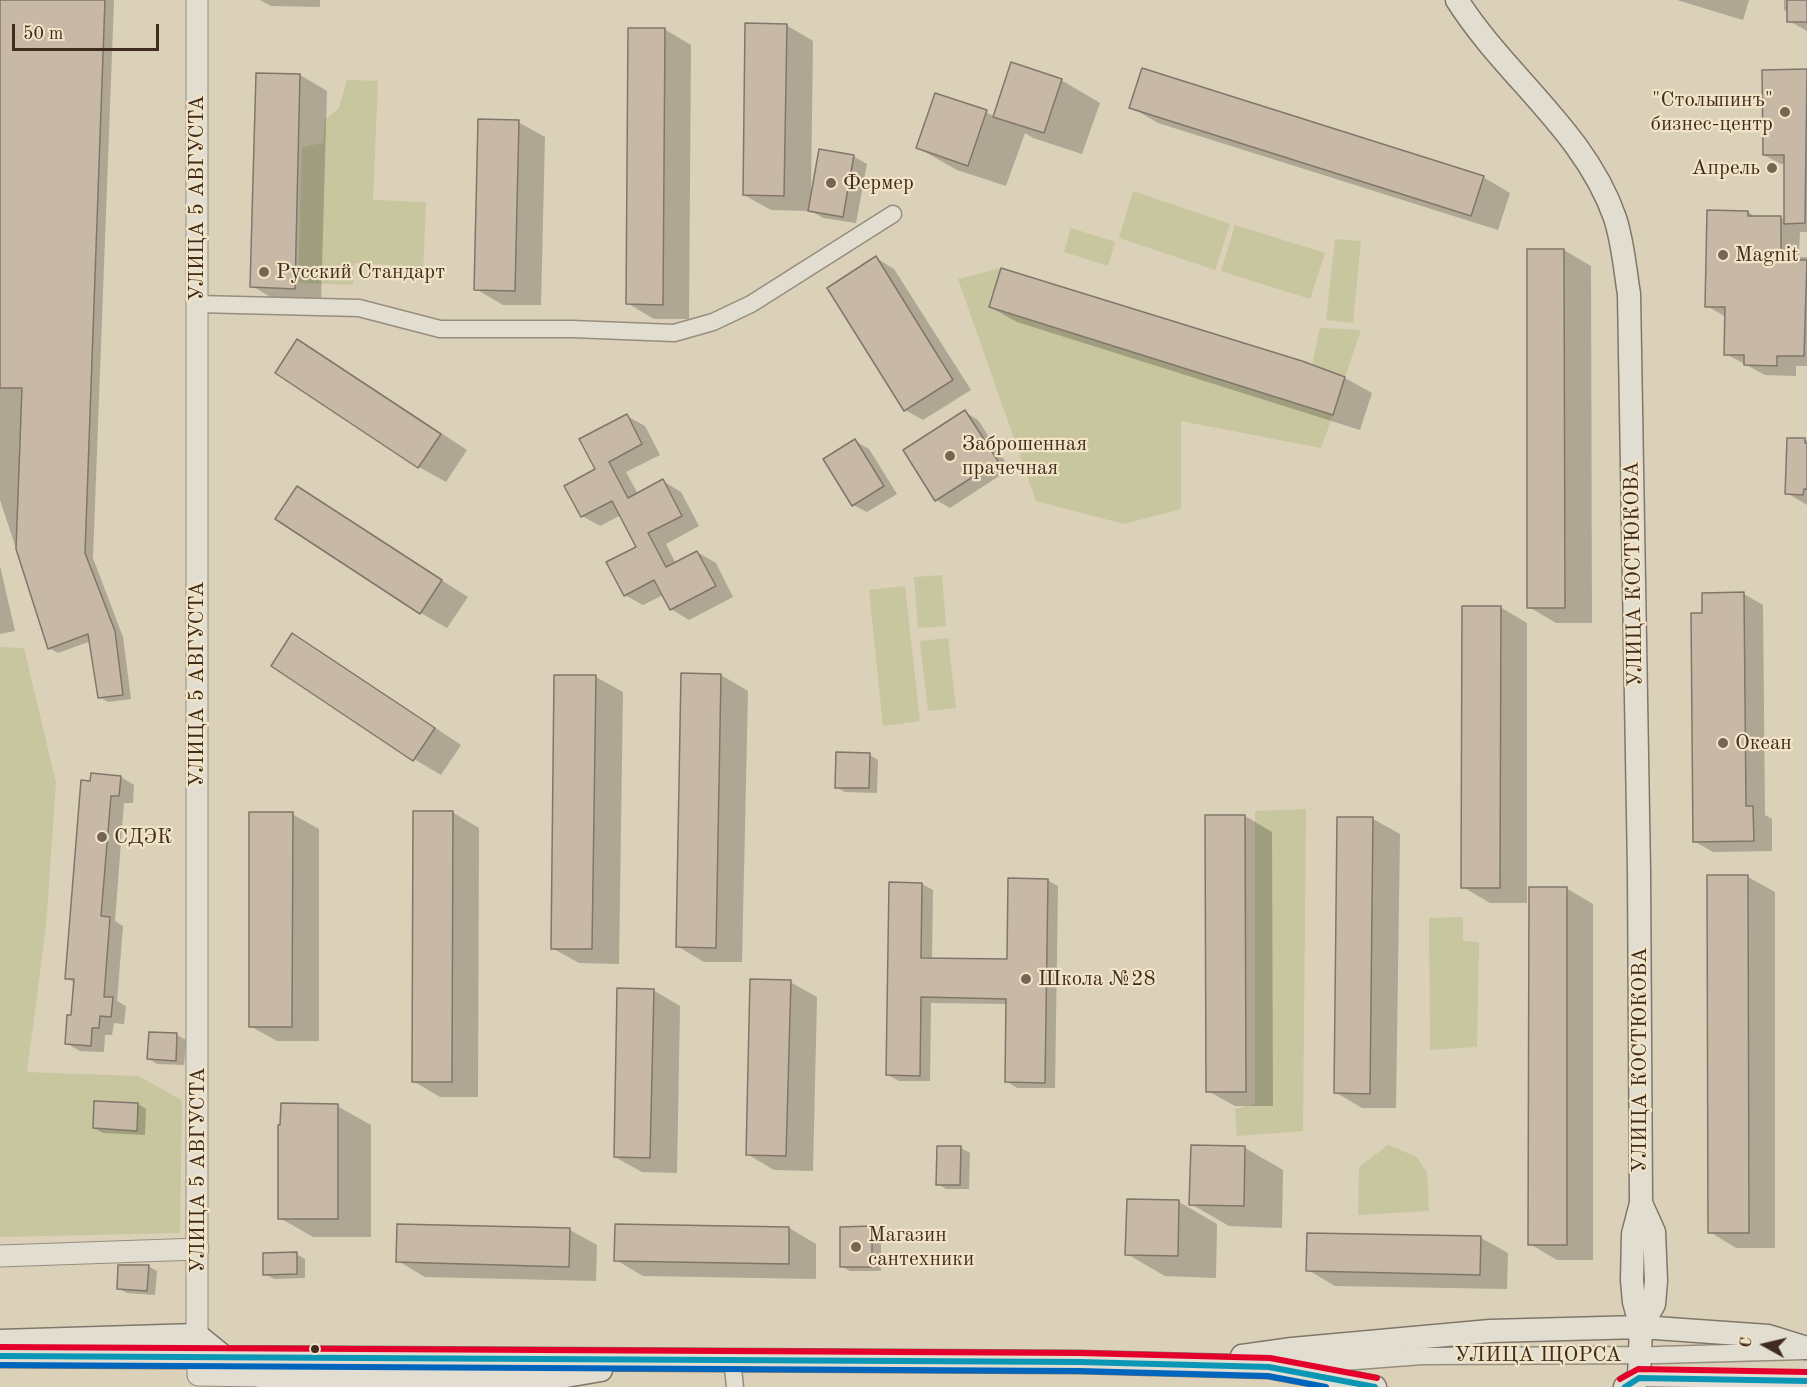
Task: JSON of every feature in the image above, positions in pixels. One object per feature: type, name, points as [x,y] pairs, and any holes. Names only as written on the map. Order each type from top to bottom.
[{"type":"main road","name":"УЛИЦА КОСТЮКОВА","points":[[1456,0],[1488,43],[1588,161],[1604,190],[1616,220],[1629,294],[1639,864],[1641,1203],[1633,1234],[1632,1280],[1634,1302],[1641,1327],[1640,1355],[1632,1382]]},
{"type":"main road","points":[[1176,1364],[1421,1336],[1490,1331],[1641,1327],[1768,1336],[1807,1350]]},
{"type":"main road","points":[[0,1341],[198,1346]]},
{"type":"main road","name":"УЛИЦА ЩОРСА","points":[[0,1356],[198,1346],[223,1356],[1176,1364],[1269,1367],[1375,1387]]},
{"type":"main road","points":[[223,1356],[258,1376],[479,1379],[555,1376],[658,1359]]},
{"type":"street","name":"УЛИЦА 5 АВГУСТА","points":[[197,0],[198,1346]]},
{"type":"street","points":[[197,304],[359,308],[440,329],[572,329],[675,333],[713,322],[751,304],[893,214]]},
{"type":"street","points":[[0,1256],[198,1249]]},
{"type":"street","points":[[198,1346],[198,1375],[258,1376]]},
{"type":"street","name":"УЛИЦА ЩОРСА","points":[[1269,1367],[1422,1356],[1640,1355],[1807,1350]]},
{"type":"street","points":[[732,1359],[735,1387]]},
{"type":"street","name":"УЛИЦА ЩОРСА","points":[[1632,1382],[1807,1381]]},
{"type":"green space","points":[[347,80],[378,81],[373,200],[426,202],[423,276],[391,275],[391,265],[354,263],[353,285],[298,283],[302,147],[323,143],[325,120],[339,108]]},
{"type":"green space","points":[[1133,191],[1230,224],[1215,270],[1119,238]]},
{"type":"green space","points":[[1235,225],[1325,253],[1310,299],[1221,271]]},
{"type":"green space","points":[[1071,228],[1115,242],[1108,266],[1064,252]]},
{"type":"green space","points":[[1335,239],[1361,241],[1353,323],[1326,320]]},
{"type":"green space","points":[[1001,268],[989,308],[1333,415],[1321,448],[1181,421],[1181,509],[1124,524],[1036,501],[958,279]]},
{"type":"green space","points":[[1320,328],[1361,330],[1345,377],[1312,365]]},
{"type":"green space","points":[[942,575],[946,626],[918,628],[914,577]]},
{"type":"green space","points":[[905,586],[920,721],[883,726],[869,590]]},
{"type":"green space","points":[[948,638],[956,708],[928,711],[920,641]]},
{"type":"green space","points":[[0,647],[24,648],[56,783],[46,926],[27,1072],[138,1076],[182,1100],[180,1233],[0,1237]]},
{"type":"green space","points":[[1306,809],[1303,1131],[1237,1136],[1235,1109],[1255,1104],[1255,811]]},
{"type":"green space","points":[[1463,917],[1463,941],[1479,942],[1477,1047],[1430,1050],[1429,918]]},
{"type":"green space","points":[[1388,1145],[1417,1157],[1427,1173],[1429,1211],[1358,1215],[1359,1167]]},
{"type":"building","points":[[0,0],[105,0],[85,553],[115,631],[123,695],[98,698],[88,634],[48,649],[16,549],[22,388],[0,388]]},
{"type":"building","points":[[1787,0],[1807,0],[1807,22],[1787,22]]},
{"type":"building","points":[[745,23],[787,24],[784,196],[743,195]]},
{"type":"building","points":[[628,28],[665,28],[663,305],[626,304]]},
{"type":"building","points":[[1011,62],[1062,79],[1044,133],[993,117]]},
{"type":"building","points":[[1142,68],[1484,176],[1471,216],[1129,108]]},
{"type":"building","name":"\"Столыпинъ\" бизнес-центр","points":[[1807,69],[1805,223],[1784,224],[1784,155],[1763,155],[1762,70]]},
{"type":"building","points":[[256,73],[300,74],[295,289],[250,287]]},
{"type":"building","points":[[935,93],[987,110],[968,166],[916,148]]},
{"type":"building","points":[[478,119],[519,120],[515,291],[474,290]]},
{"type":"building","name":"Фермер","points":[[819,149],[854,155],[843,217],[808,211]]},
{"type":"building","points":[[1707,210],[1748,211],[1748,216],[1781,216],[1781,256],[1792,256],[1792,260],[1807,260],[1804,356],[1777,356],[1777,366],[1744,365],[1744,355],[1724,355],[1725,307],[1705,307]]},
{"type":"building","points":[[1527,249],[1564,249],[1565,608],[1527,608]]},
{"type":"building","points":[[876,256],[953,380],[904,411],[827,288]]},
{"type":"building","points":[[1001,268],[1302,361],[1345,377],[1333,415],[989,307]]},
{"type":"building","points":[[297,339],[441,434],[418,468],[275,373]]},
{"type":"building","name":"Заброшенная прачечная","points":[[965,410],[998,461],[935,501],[903,450]]},
{"type":"building","points":[[627,414],[642,444],[609,462],[628,498],[663,479],[682,516],[648,533],[666,567],[697,551],[716,586],[670,610],[654,580],[624,596],[606,562],[636,547],[612,501],[581,517],[564,486],[595,469],[579,439]]},
{"type":"building","points":[[1787,438],[1805,438],[1805,443],[1807,443],[1807,489],[1804,489],[1803,495],[1785,494]]},
{"type":"building","points":[[855,439],[884,486],[852,506],[823,459]]},
{"type":"building","points":[[297,486],[442,580],[420,614],[275,519]]},
{"type":"building","points":[[1744,592],[1746,806],[1753,806],[1754,841],[1693,842],[1691,613],[1702,613],[1702,593]]},
{"type":"building","points":[[1462,606],[1501,606],[1500,888],[1461,888]]},
{"type":"building","points":[[292,633],[435,728],[413,761],[271,666]]},
{"type":"building","points":[[681,673],[721,674],[716,948],[676,947]]},
{"type":"building","points":[[554,675],[596,675],[592,949],[551,949]]},
{"type":"building","points":[[836,752],[870,753],[869,788],[835,788]]},
{"type":"building","points":[[91,773],[121,776],[119,796],[111,796],[101,916],[110,917],[104,997],[113,997],[111,1017],[100,1016],[99,1028],[92,1028],[91,1046],[65,1044],[67,1015],[71,1015],[74,979],[65,979],[81,780],[90,781]]},
{"type":"building","points":[[413,811],[453,811],[452,1082],[412,1082]]},
{"type":"building","points":[[249,812],[293,812],[292,1027],[249,1027]]},
{"type":"building","points":[[1205,815],[1245,815],[1246,1092],[1206,1092]]},
{"type":"building","points":[[1337,817],[1373,817],[1370,1094],[1334,1093]]},
{"type":"building","points":[[1707,875],[1748,875],[1749,1233],[1708,1233]]},
{"type":"building","points":[[1008,878],[1048,879],[1045,1083],[1005,1082],[1006,999],[921,997],[920,1076],[886,1075],[889,882],[922,883],[921,958],[1007,959]]},
{"type":"building","points":[[1529,887],[1567,887],[1567,1245],[1528,1245]]},
{"type":"building","points":[[750,979],[791,980],[786,1156],[746,1155]]},
{"type":"building","points":[[617,988],[654,989],[650,1158],[614,1157]]},
{"type":"building","points":[[149,1032],[177,1033],[176,1061],[147,1059]]},
{"type":"building","points":[[94,1101],[138,1103],[137,1131],[93,1128]]},
{"type":"building","points":[[281,1103],[338,1104],[338,1219],[278,1219],[278,1125],[280,1125]]},
{"type":"building","points":[[1191,1145],[1245,1146],[1244,1206],[1189,1205]]},
{"type":"building","points":[[937,1146],[961,1146],[960,1185],[936,1185]]},
{"type":"building","points":[[1127,1199],[1179,1200],[1178,1256],[1125,1255]]},
{"type":"building","points":[[397,1224],[570,1228],[569,1267],[396,1262]]},
{"type":"building","points":[[615,1224],[789,1227],[789,1264],[614,1261]]},
{"type":"building","name":"Магазин сантехники","points":[[872,1226],[872,1267],[840,1267],[840,1227]]},
{"type":"building","points":[[1307,1233],[1481,1236],[1480,1275],[1306,1271]]},
{"type":"building","points":[[297,1252],[297,1274],[263,1275],[263,1253]]},
{"type":"building","points":[[118,1265],[149,1265],[147,1291],[117,1289]]},
{"type":"transit line","points":[[0,1347],[1080,1353],[1270,1358],[1377,1378]]},
{"type":"transit line","points":[[0,1356],[1080,1362],[1269,1367],[1375,1387]]},
{"type":"transit line","points":[[0,1365],[1080,1371],[1268,1376],[1326,1387]]},
{"type":"transit line","points":[[1620,1379],[1638,1369],[1807,1372]]},
{"type":"transit line","points":[[1625,1387],[1639,1378],[1807,1381]]},
{"type":"place","name":"\"Столыпинъ\" бизнес-центр","points":[[1785,112]]},
{"type":"place","name":"Апрель","points":[[1772,168]]},
{"type":"place","name":"Фермер","points":[[831,183]]},
{"type":"place","name":"Magnit","points":[[1723,255]]},
{"type":"place","name":"Русский Стандарт","points":[[264,272]]},
{"type":"place","name":"Заброшенная прачечная","points":[[950,456]]},
{"type":"place","name":"Океан","points":[[1723,743]]},
{"type":"place","name":"СДЭК","points":[[102,837]]},
{"type":"place","name":"Школа №28","points":[[1026,979]]},
{"type":"place","name":"Магазин сантехники","points":[[856,1247]]}]
